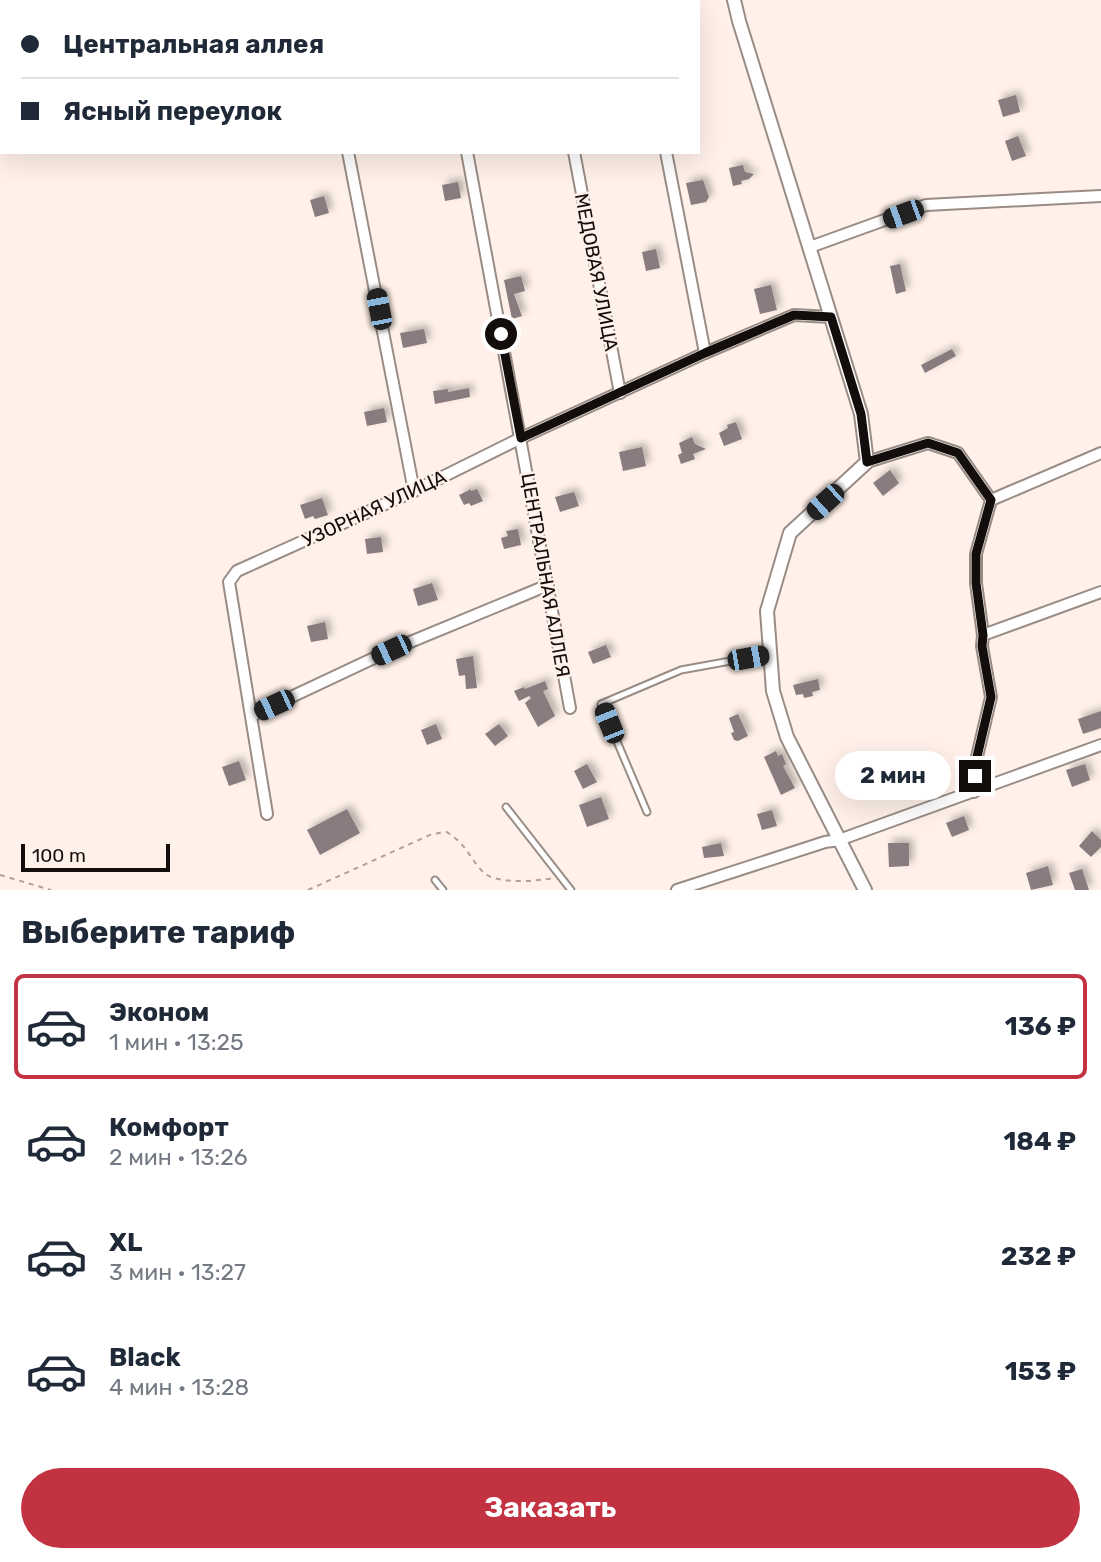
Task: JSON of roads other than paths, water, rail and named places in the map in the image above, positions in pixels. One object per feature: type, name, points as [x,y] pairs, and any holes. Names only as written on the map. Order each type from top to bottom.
[{"type":"street","points":[[734,0],[861,414],[867,462]]},
{"type":"street","points":[[348,154],[414,491]]},
{"type":"street","name":"ЦЕНТРАЛЬНАЯ АЛЛЕЯ","points":[[467,154],[570,708]]},
{"type":"street","name":"МЕДОВАЯ УЛИЦА","points":[[574,154],[620,393]]},
{"type":"street","points":[[666,154],[705,353]]},
{"type":"street","points":[[810,247],[926,205],[1101,196]]},
{"type":"street","name":"УЗОРНАЯ УЛИЦА","points":[[251,716],[229,582],[237,571],[414,491],[705,353],[794,315],[831,317]]},
{"type":"street","points":[[865,890],[787,737],[773,691],[767,611],[790,533],[867,462],[928,443],[958,453],[991,500]]},
{"type":"street","points":[[991,500],[1101,453]]},
{"type":"street","points":[[974,792],[976,761],[991,697],[982,646],[976,554],[991,500]]},
{"type":"street","points":[[267,814],[251,716],[391,650],[548,585]]},
{"type":"street","points":[[983,635],[1101,592]]},
{"type":"street","points":[[677,890],[825,842],[839,840],[1101,745]]},
{"type":"lane","points":[[647,812],[601,704],[681,670],[770,654]]},
{"type":"lane","points":[[506,807],[571,890]]},
{"type":"lane","points":[[435,880],[443,890]]}]
